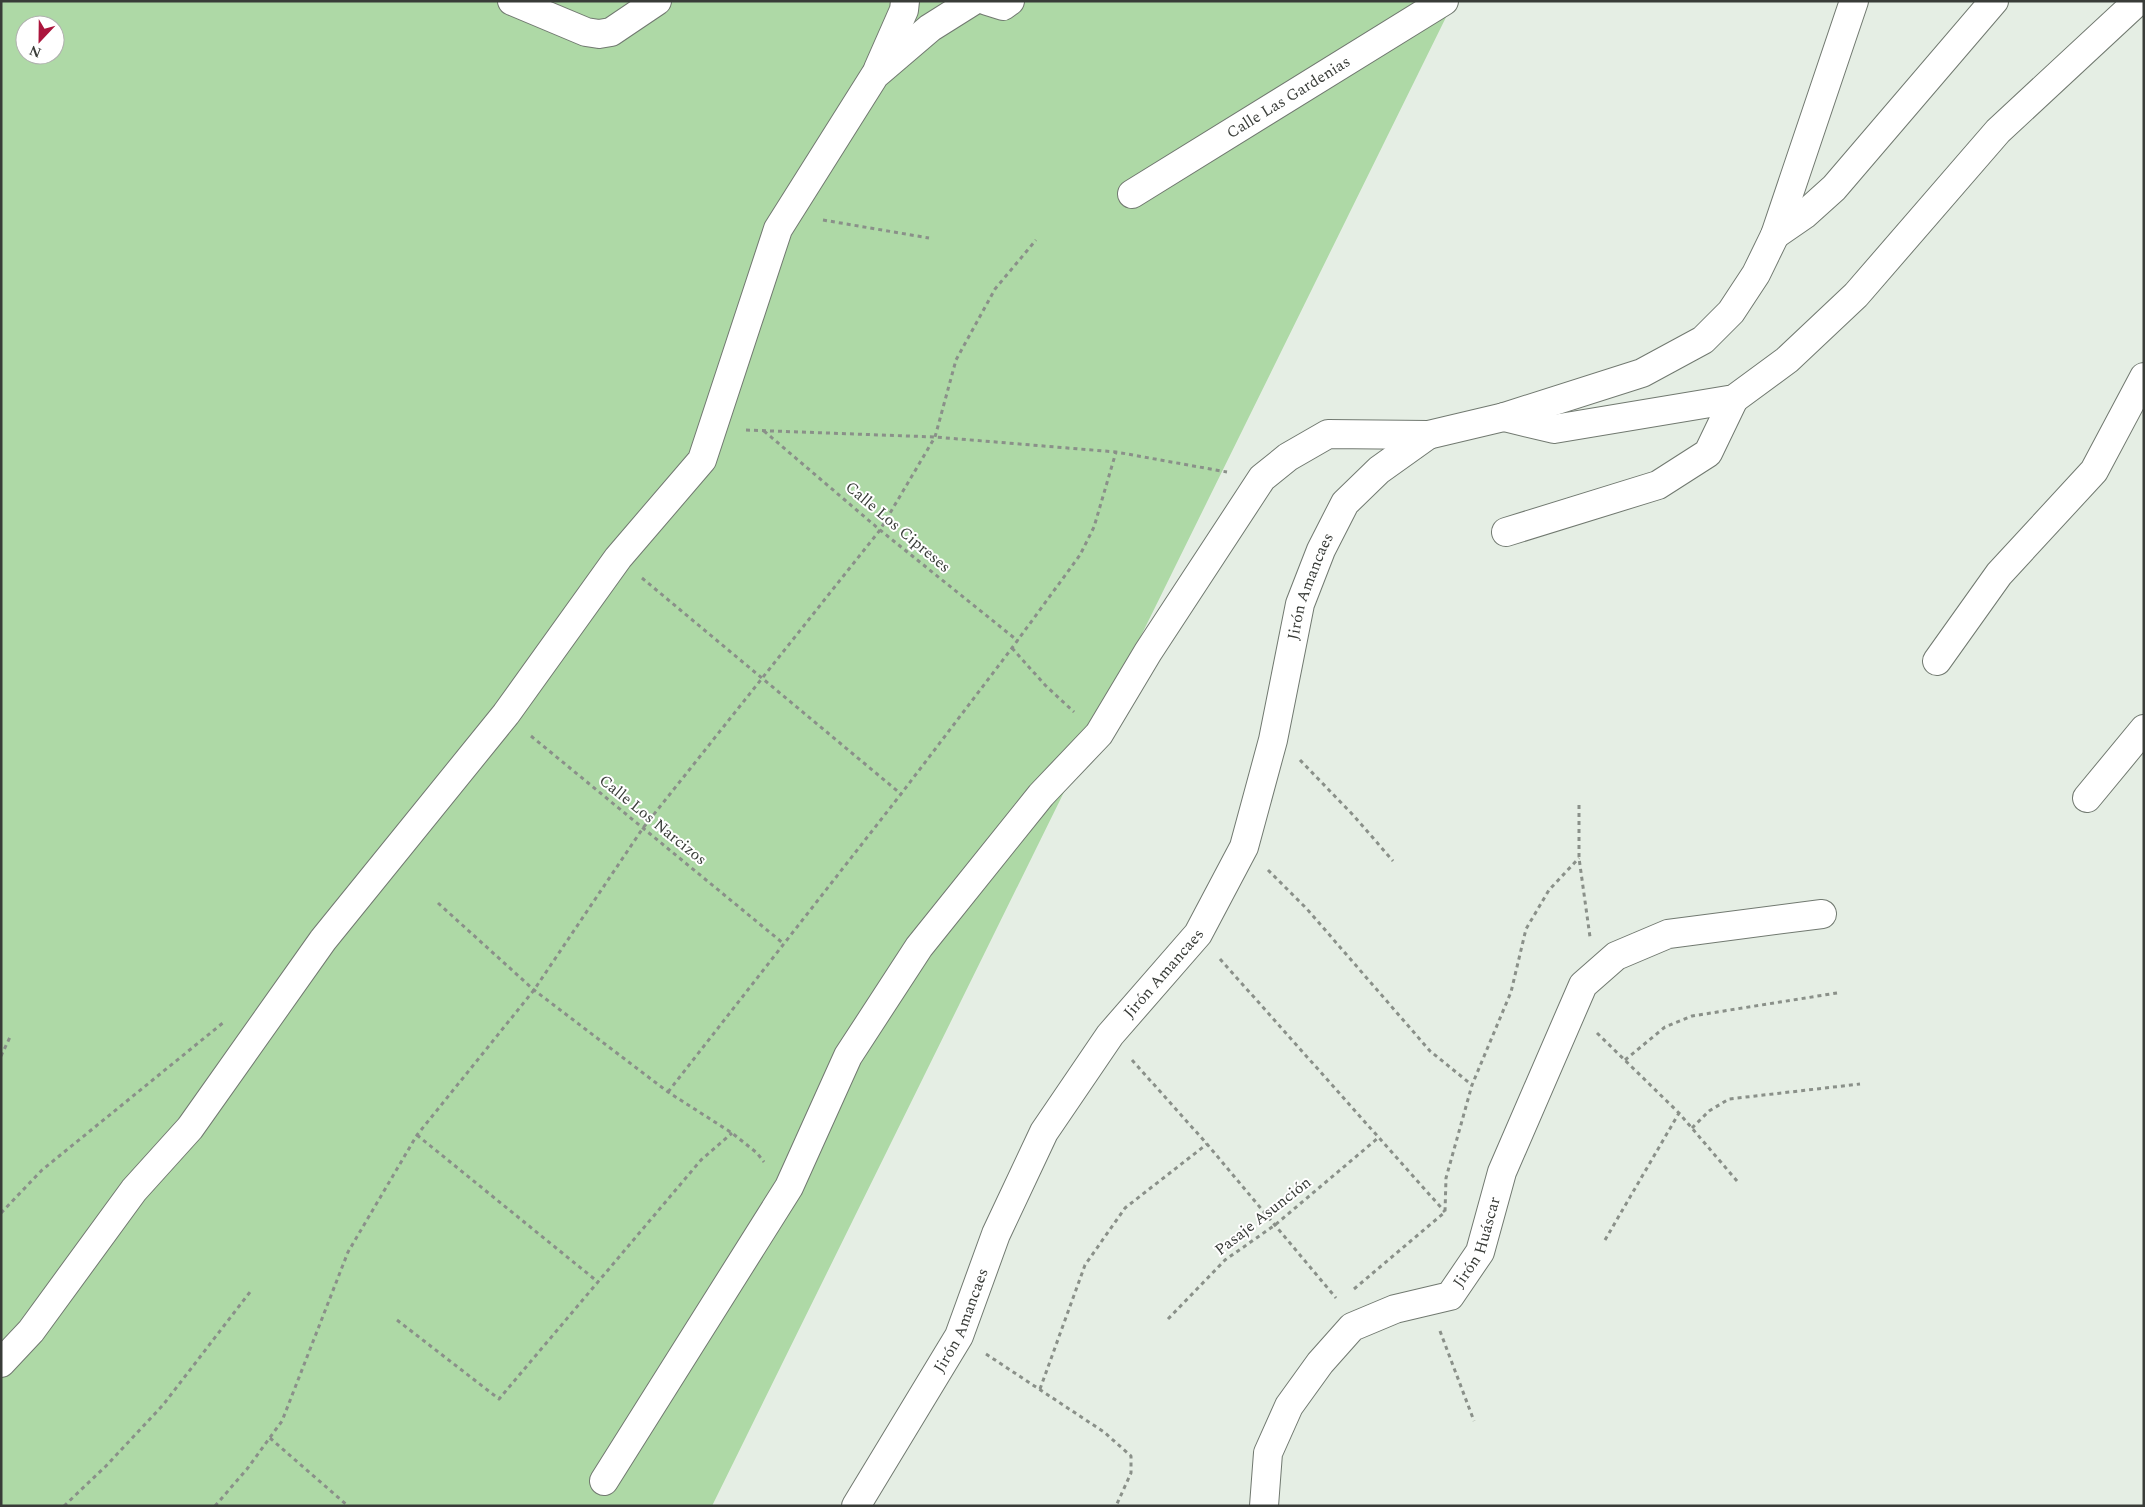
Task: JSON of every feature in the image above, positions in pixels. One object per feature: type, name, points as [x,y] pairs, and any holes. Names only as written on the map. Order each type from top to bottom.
[{"type":"street","points":[[512,1],[586,32],[598,34],[611,32],[657,1]]},
{"type":"street","points":[[1,1363],[31,1331],[134,1190],[190,1128],[323,940],[506,714],[618,558],[702,460],[778,229],[875,75],[904,10],[905,1]]},
{"type":"street","points":[[875,75],[930,28],[973,1]]},
{"type":"street","points":[[987,1],[1003,6],[1010,1]]},
{"type":"street","name":"Calle Las Gardenias","points":[[1132,194],[1444,1]]},
{"type":"street","points":[[604,1481],[789,1188],[848,1056],[918,947],[1042,795],[1099,734],[1148,652],[1262,478],[1288,457],[1328,434],[1428,434],[1504,417],[1642,373],[1702,340],[1731,312],[1756,274],[1775,235],[1854,1]]},
{"type":"street","points":[[1775,235],[1804,215],[1834,188],[1994,1]]},
{"type":"street","points":[[1504,417],[1554,430],[1734,399],[1787,360],[1856,295],[1998,131],[2138,1]]},
{"type":"street","points":[[1937,661],[1999,574],[2094,472],[2144,378]]},
{"type":"street","points":[[1506,532],[1658,485],[1708,454],[1734,399]]},
{"type":"street","name":"Jirón Amancaes","points":[[856,1506],[959,1336],[996,1234],[1044,1132],[1110,1035],[1198,934],[1244,847],[1274,740],[1300,604],[1321,550],[1345,503],[1379,470],[1428,434]]},
{"type":"street","points":[[2087,798],[2144,729]]},
{"type":"street","points":[[1584,984],[1616,956],[1668,934],[1822,914]]},
{"type":"street","name":"Jirón Huáscar","points":[[1264,1506],[1268,1453],[1289,1406],[1320,1363],[1352,1327],[1394,1309],[1450,1296],[1480,1252],[1502,1172],[1584,984]]},
{"type":"path","points":[[788,214],[929,238]]},
{"type":"path","points":[[215,1506],[247,1469],[282,1421],[348,1252],[417,1135],[534,990],[643,828],[880,530],[935,437],[956,360],[996,289],[1036,240]]},
{"type":"path","points":[[712,428],[935,437],[1116,452],[1262,478]]},
{"type":"path","name":"Calle Los Cipreses","points":[[764,430],[880,530],[1018,641]]},
{"type":"path","points":[[668,1092],[901,794],[1018,641],[1080,555],[1094,527],[1116,452]]},
{"type":"path","points":[[618,558],[901,794]]},
{"type":"path","points":[[1012,648],[1045,685],[1099,734]]},
{"type":"path","name":"Calle Los Narcizos","points":[[506,714],[784,944]]},
{"type":"path","points":[[1274,740],[1304,763],[1393,861]]},
{"type":"path","points":[[1579,805],[1579,858],[1591,944],[1584,984]]},
{"type":"path","points":[[1244,847],[1307,909],[1430,1051],[1472,1085]]},
{"type":"path","points":[[1347,1295],[1444,1212],[1446,1178],[1472,1085],[1511,992],[1526,929],[1549,890],[1579,858]]},
{"type":"path","points":[[438,903],[534,990],[668,1092],[732,1133],[757,1153],[770,1170],[789,1188]]},
{"type":"path","points":[[1198,934],[1444,1212]]},
{"type":"path","points":[[1625,1060],[1665,1027],[1692,1016],[1837,993]]},
{"type":"path","points":[[1573,1010],[1679,1113],[1737,1181]]},
{"type":"path","points":[[1,1213],[42,1170],[224,1021]]},
{"type":"path","points":[[1110,1035],[1207,1144],[1339,1301]]},
{"type":"path","points":[[1,1056],[11,1036]]},
{"type":"path","points":[[1692,1128],[1709,1111],[1729,1099],[1860,1084]]},
{"type":"path","points":[[1605,1240],[1679,1113]]},
{"type":"path","points":[[397,1320],[498,1399],[701,1160],[732,1133]]},
{"type":"path","points":[[417,1135],[598,1282]]},
{"type":"path","name":"Pasaje Asunción","points":[[1168,1318],[1225,1260],[1275,1225],[1378,1138]]},
{"type":"path","points":[[1040,1389],[1085,1265],[1125,1208],[1207,1144]]},
{"type":"path","points":[[64,1506],[106,1466],[163,1405],[250,1292]]},
{"type":"path","points":[[1450,1296],[1437,1323],[1474,1421]]},
{"type":"path","points":[[959,1336],[1104,1432],[1131,1456],[1131,1473],[1116,1506]]},
{"type":"path","points":[[270,1438],[348,1506]]},
{"type":"green space","points":[[1,1],[1454,1],[712,1506],[1,1506]]}]
